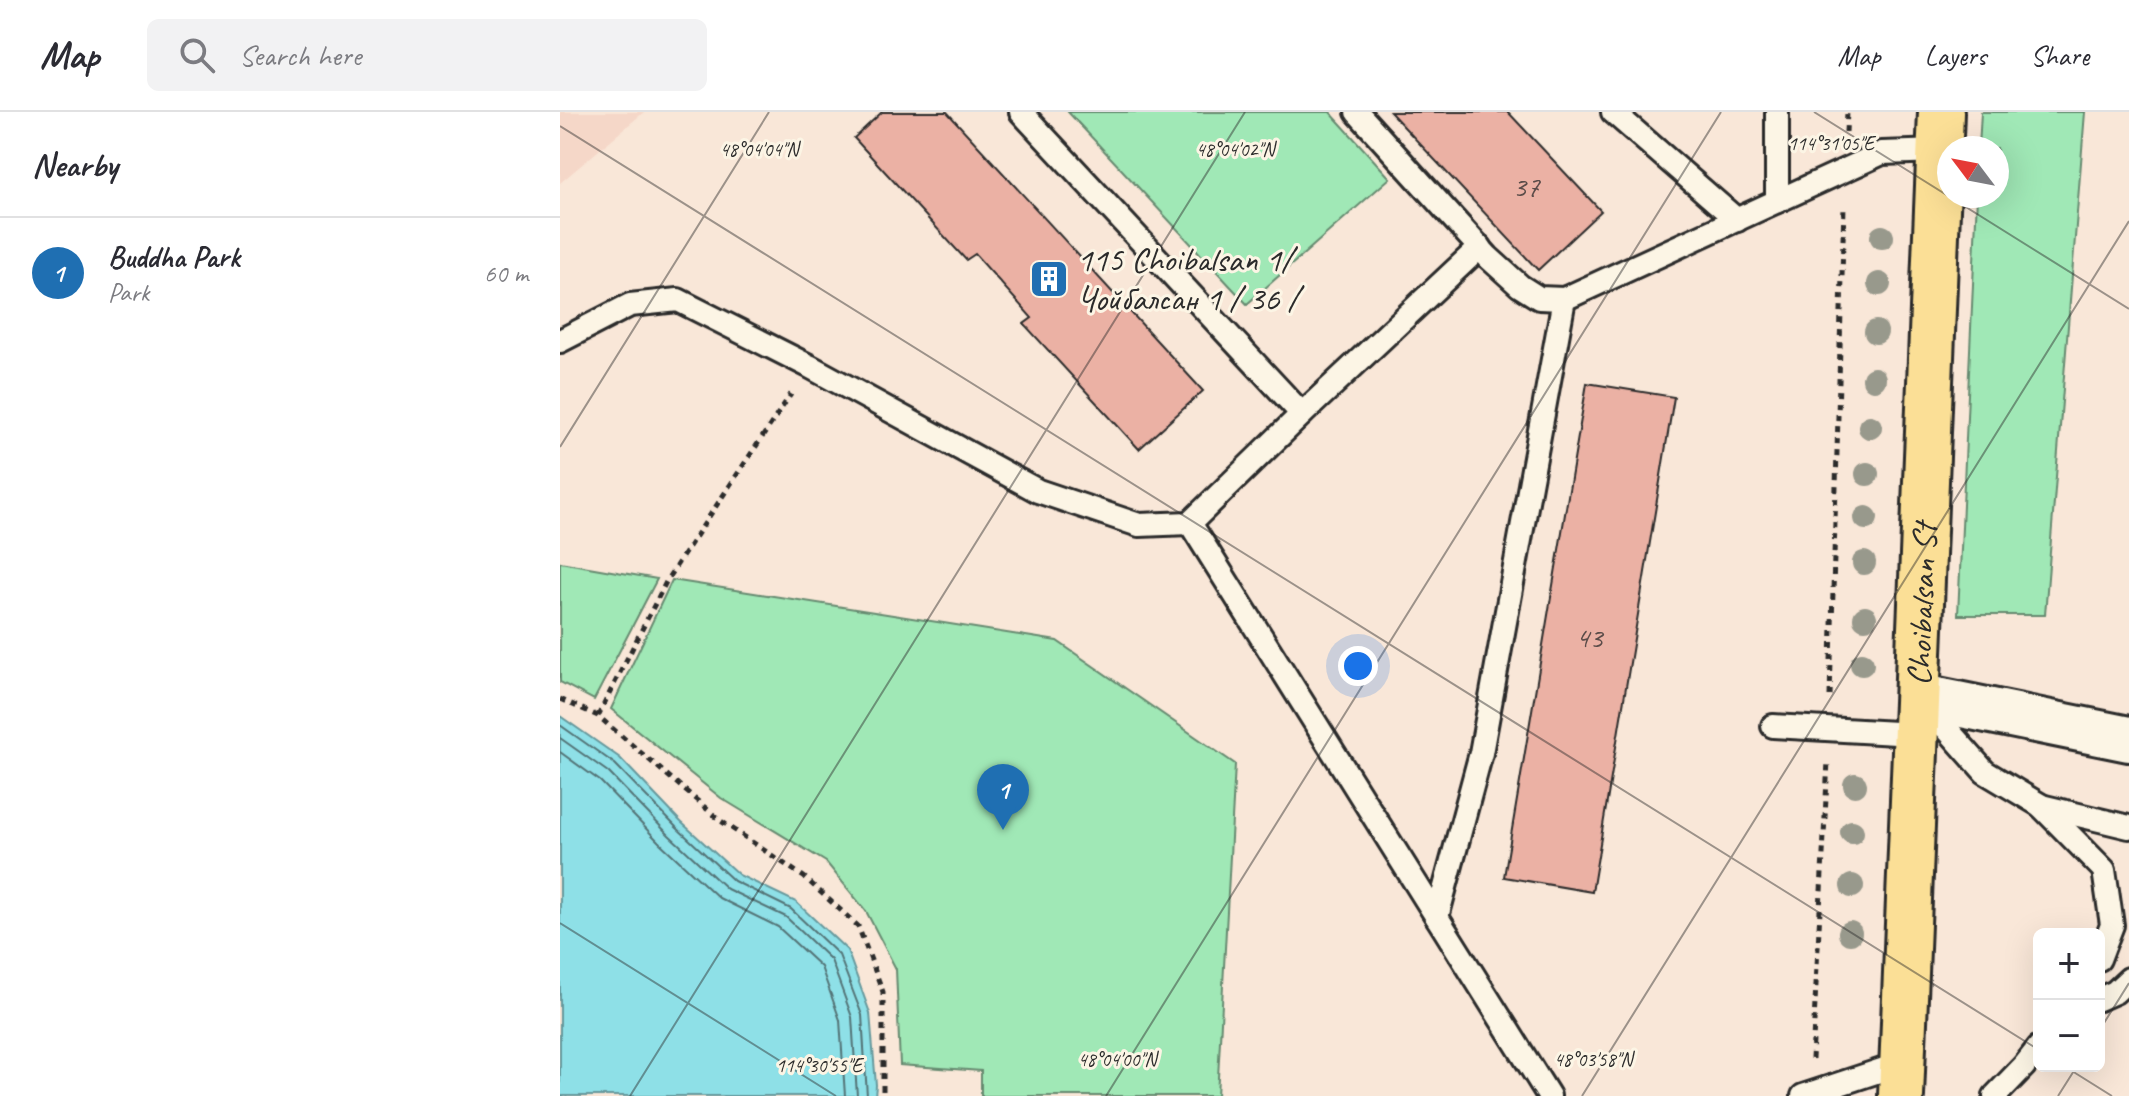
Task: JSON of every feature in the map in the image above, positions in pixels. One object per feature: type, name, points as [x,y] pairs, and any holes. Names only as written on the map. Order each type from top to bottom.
[{"type":"highway","name":"Choibalsan St","points":[[1900,1080],[1940,131]]},
{"type":"street","points":[[1916,715],[2129,739]]},
{"type":"lane","points":[[1021,112],[1302,414]]},
{"type":"lane","points":[[1357,112],[1480,247],[1520,286],[1539,298],[1564,299],[1882,153],[1940,131]]},
{"type":"lane","points":[[1613,112],[1737,220]]},
{"type":"lane","points":[[1777,112],[1777,201]]},
{"type":"lane","points":[[560,341],[630,305],[678,300],[809,366],[1038,491],[1139,525],[1190,523],[1480,247]]},
{"type":"lane","points":[[1437,917],[1481,753],[1564,299]]},
{"type":"lane","points":[[1190,523],[1549,1096]]},
{"type":"lane","points":[[1773,726],[1830,729],[1916,715],[1985,772],[2040,805],[2104,870],[2112,925],[2105,943]]},
{"type":"lane","points":[[2040,805],[2129,827]]},
{"type":"lane","points":[[2105,996],[2129,979]]},
{"type":"lane","points":[[1995,1096],[2033,1055]]},
{"type":"lane","points":[[1806,1095],[1900,1080]]},
{"type":"path","points":[[1806,1095],[1830,729],[1844,171]]},
{"type":"path","points":[[598,716],[668,578],[809,366]]},
{"type":"path","points":[[560,699],[598,716],[721,821],[804,877],[858,926],[883,992],[883,1096]]},
{"type":"shaded area","points":[[560,112],[644,112],[560,183]]},
{"type":"green space","points":[[1068,112],[1330,112],[1390,178],[1247,304]]},
{"type":"green space","points":[[1981,112],[2085,112],[2045,615],[1958,615],[1976,208],[2009,208],[2009,136],[1980,136]]},
{"type":"green space","points":[[560,562],[657,579],[594,700],[560,682]]},
{"type":"green space","points":[[672,580],[1057,641],[1235,764],[1217,1096],[981,1096],[981,1071],[900,1065],[896,969],[866,911],[826,862],[721,798],[611,709]]},
{"type":"water","points":[[560,716],[620,758],[681,822],[739,875],[796,902],[847,950],[870,1013],[875,1096],[560,1096]]},
{"type":"building","name":"115 Choibalsan 1/ Чойбалсан 1 / 36 /","points":[[882,112],[947,112],[1203,391],[1139,449],[1024,324],[1032,318],[975,254],[966,260],[854,138]]},
{"type":"building","points":[[1390,112],[1508,112],[1601,211],[1538,270]]},
{"type":"building","points":[[1587,383],[1674,397],[1592,892],[1504,877]]},
{"type":"place","name":"115 Choibalsan 1/ Чойбалсан 1 / 36 /","points":[[1049,279]]},
{"type":"place","name":"Buddha Park","points":[[1003,830]]}]
